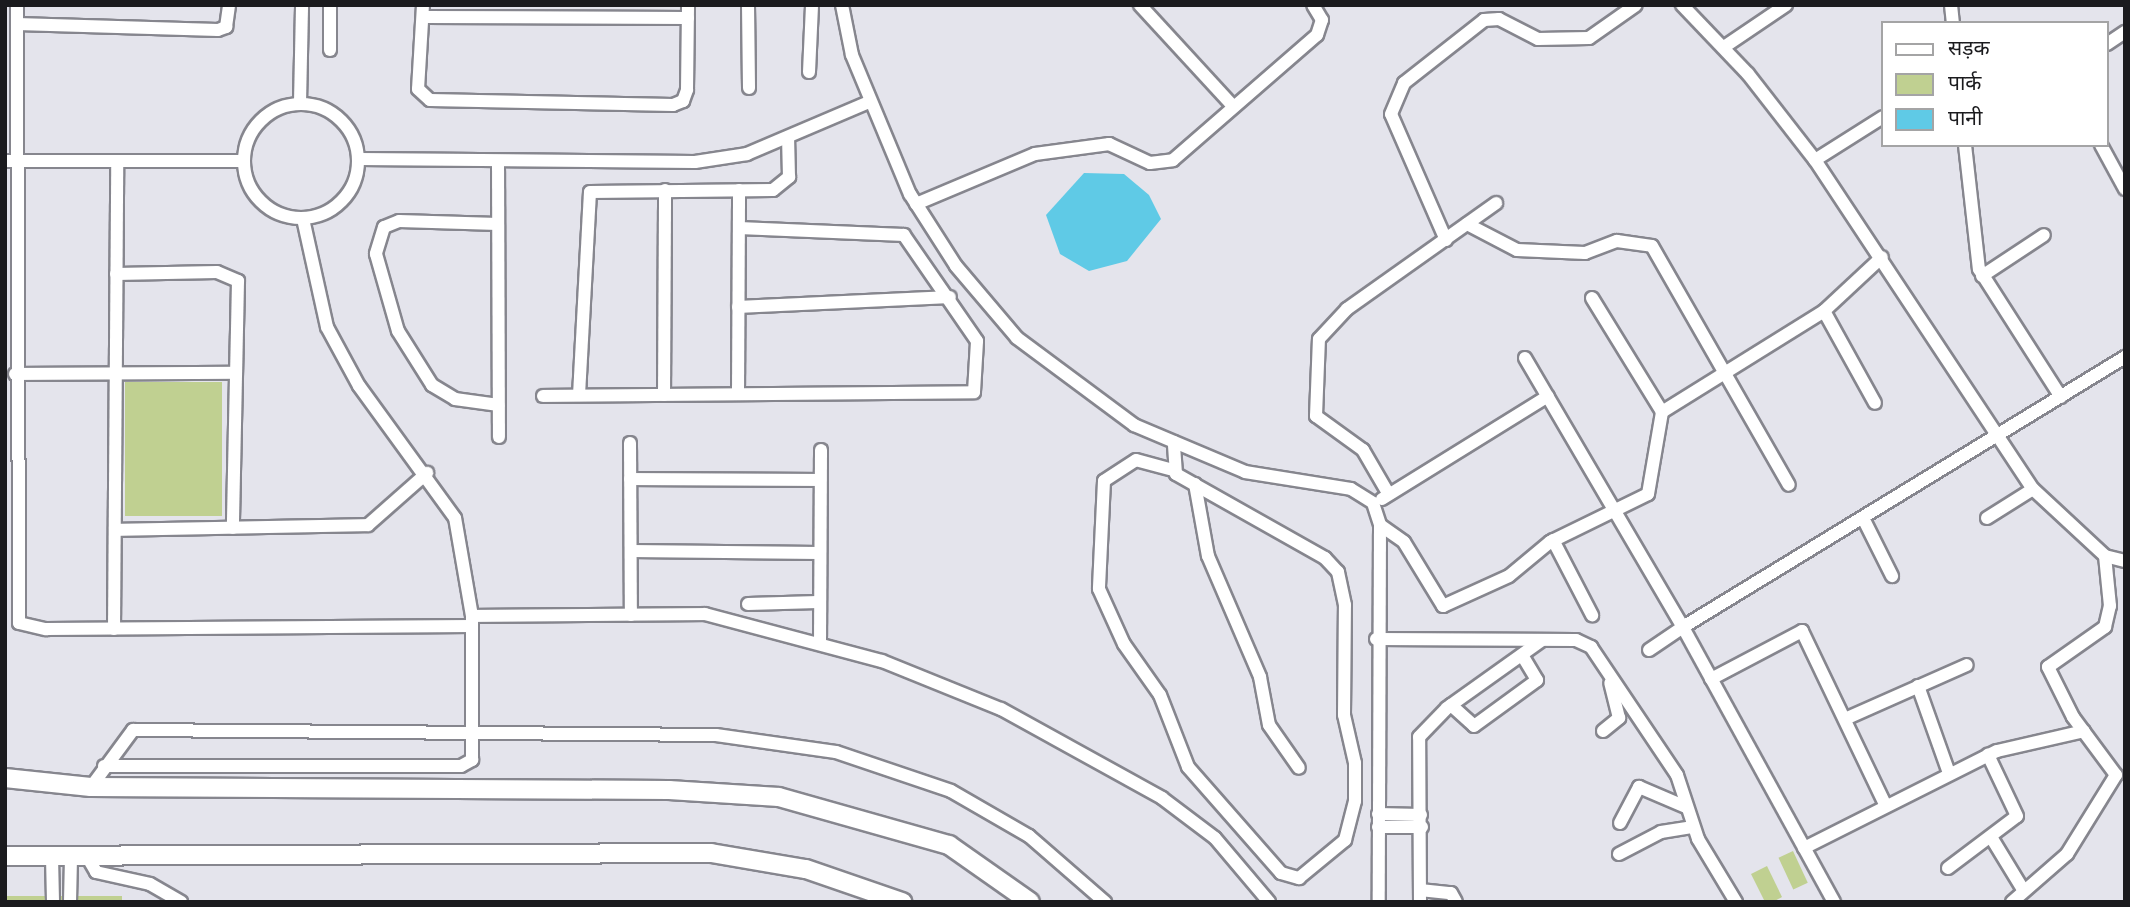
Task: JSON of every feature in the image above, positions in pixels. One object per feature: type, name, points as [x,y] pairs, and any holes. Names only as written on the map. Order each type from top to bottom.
[{"type":"main road","points":[[5,778],[91,787],[669,790],[779,797],[949,845],[1030,902]]},
{"type":"main road","points":[[5,856],[80,858],[711,853],[806,869],[902,902]]},
{"type":"street","points":[[17,5],[11,162],[16,616],[33,628],[114,629],[705,614],[820,643],[893,666],[1051,735],[1163,798],[1215,838],[1254,880],[1269,902]]},
{"type":"street","points":[[17,24],[218,30],[226,27],[229,5]]},
{"type":"street","points":[[300,103],[302,5]]},
{"type":"street","points":[[330,5],[330,50]]},
{"type":"street","points":[[748,5],[749,88]]},
{"type":"street","points":[[809,72],[812,5]]},
{"type":"street","points":[[842,5],[869,102],[916,204],[956,266],[1017,338],[1134,425],[1245,472],[1350,489],[1374,506],[1380,524],[1376,639],[1379,902]]},
{"type":"street","points":[[1140,5],[1233,106]]},
{"type":"street","points":[[916,204],[1035,154],[1109,144],[1150,163],[1173,160],[1317,35],[1322,20],[1312,5]]},
{"type":"street","points":[[1446,240],[1391,114],[1400,89],[1485,20],[1499,19],[1538,39],[1589,38],[1636,5]]},
{"type":"street","points":[[1682,5],[1724,47],[1815,160],[1882,257],[1997,438],[2033,489],[2118,558],[2105,627],[2049,667],[2084,731],[2120,772],[2067,854],[2012,902]]},
{"type":"street","points":[[1724,47],[1786,5]]},
{"type":"street","points":[[423,11],[688,12],[687,90],[673,105],[430,100],[418,89],[423,11]]},
{"type":"street","points":[[2109,43],[2125,32]]},
{"type":"street","points":[[359,159],[695,162],[747,154],[869,102]]},
{"type":"street","points":[[300,103],[341,120],[359,159],[343,200],[303,219],[268,209],[246,179],[243,161],[254,127],[267,115],[300,103]]},
{"type":"street","points":[[1815,160],[1882,118]]},
{"type":"street","points":[[579,395],[590,192],[739,190],[783,185],[789,177],[788,137]]},
{"type":"street","points":[[1965,147],[1982,276],[2061,397]]},
{"type":"street","points":[[2102,147],[2125,189]]},
{"type":"street","points":[[11,162],[243,161]]},
{"type":"street","points":[[498,161],[499,437]]},
{"type":"street","points":[[114,629],[117,162]]},
{"type":"street","points":[[664,395],[665,190]]},
{"type":"street","points":[[738,394],[739,190]]},
{"type":"street","points":[[1388,493],[1363,450],[1316,416],[1319,339],[1347,309],[1496,203]]},
{"type":"street","points":[[104,766],[461,766],[472,760],[472,621],[455,518],[427,473],[359,386],[327,327],[303,219]]},
{"type":"street","points":[[498,224],[399,221],[384,227],[376,254],[398,331],[432,385],[455,399],[499,405]]},
{"type":"street","points":[[1467,224],[1517,250],[1585,253],[1617,241],[1651,246],[1789,485]]},
{"type":"street","points":[[543,396],[738,394],[967,397],[978,379],[977,341],[913,243],[891,230],[738,228]]},
{"type":"street","points":[[1982,276],[2043,235]]},
{"type":"street","points":[[1662,412],[1824,311],[1882,257]]},
{"type":"street","points":[[116,274],[233,276],[240,289],[234,373],[233,527]]},
{"type":"street","points":[[738,307],[950,297]]},
{"type":"street","points":[[1380,524],[1404,542],[1443,606],[1509,576],[1553,540],[1651,489],[1662,412],[1592,298]]},
{"type":"street","points":[[1824,311],[1875,404]]},
{"type":"street","points":[[1649,650],[2125,357]]},
{"type":"street","points":[[1525,359],[1683,627],[1834,902]]},
{"type":"street","points":[[15,374],[234,373]]},
{"type":"street","points":[[1374,506],[1388,493],[1548,396]]},
{"type":"street","points":[[1173,470],[1174,442]]},
{"type":"street","points":[[630,443],[631,615]]},
{"type":"street","points":[[820,643],[818,602],[821,450]]},
{"type":"street","points":[[1136,460],[1173,470],[1325,558],[1338,572],[1345,606],[1343,715],[1355,763],[1355,801],[1345,840],[1298,878],[1281,873],[1188,767],[1160,695],[1124,644],[1099,589],[1104,481],[1136,460]]},
{"type":"street","points":[[115,530],[373,524],[427,473]]},
{"type":"street","points":[[630,480],[820,480]]},
{"type":"street","points":[[1195,484],[1208,556],[1260,677],[1269,725],[1299,768]]},
{"type":"street","points":[[1987,517],[2033,489]]},
{"type":"street","points":[[1863,518],[1892,576]]},
{"type":"street","points":[[1553,540],[1592,615]]},
{"type":"street","points":[[631,551],[819,553]]},
{"type":"street","points":[[748,604],[818,602]]},
{"type":"street","points":[[1711,679],[1802,631],[1886,806]]},
{"type":"street","points":[[1376,639],[1583,642],[1604,666],[1672,767],[1692,827],[1736,902]]},
{"type":"street","points":[[1456,902],[1451,893],[1420,896],[1422,821],[1416,748],[1451,705],[1542,640]]},
{"type":"street","points":[[1451,705],[1474,726],[1537,680],[1522,655]]},
{"type":"street","points":[[1845,719],[1967,665]]},
{"type":"street","points":[[1603,731],[1620,711],[1604,666]]},
{"type":"street","points":[[1918,686],[1949,773]]},
{"type":"street","points":[[91,787],[133,730],[716,735],[836,752],[951,791],[1029,836],[1091,883],[1105,902]]},
{"type":"street","points":[[1804,848],[1987,755],[2084,731]]},
{"type":"street","points":[[1948,868],[2017,816],[1987,755]]},
{"type":"street","points":[[1620,823],[1639,787],[1686,807]]},
{"type":"street","points":[[1378,820],[1422,821]]},
{"type":"street","points":[[1619,854],[1661,832],[1692,827]]},
{"type":"street","points":[[1991,836],[2024,891]]},
{"type":"street","points":[[52,857],[53,902]]},
{"type":"street","points":[[71,902],[80,858],[96,872],[150,884],[181,902]]},
{"type":"green space","points":[[5,5],[7,5],[5,130]]},
{"type":"green space","points":[[5,181],[7,181],[5,447]]},
{"type":"green space","points":[[125,382],[222,382],[222,516],[125,516]]},
{"type":"green space","points":[[1793,851],[1808,883],[1793,889],[1778,858]]},
{"type":"green space","points":[[1767,866],[1782,897],[1773,902],[1765,902],[1751,874]]},
{"type":"green space","points":[[5,896],[122,896],[122,902],[5,902]]},
{"type":"water","points":[[1084,173],[1124,174],[1149,195],[1161,219],[1127,261],[1089,271],[1060,254],[1046,215]]}]
